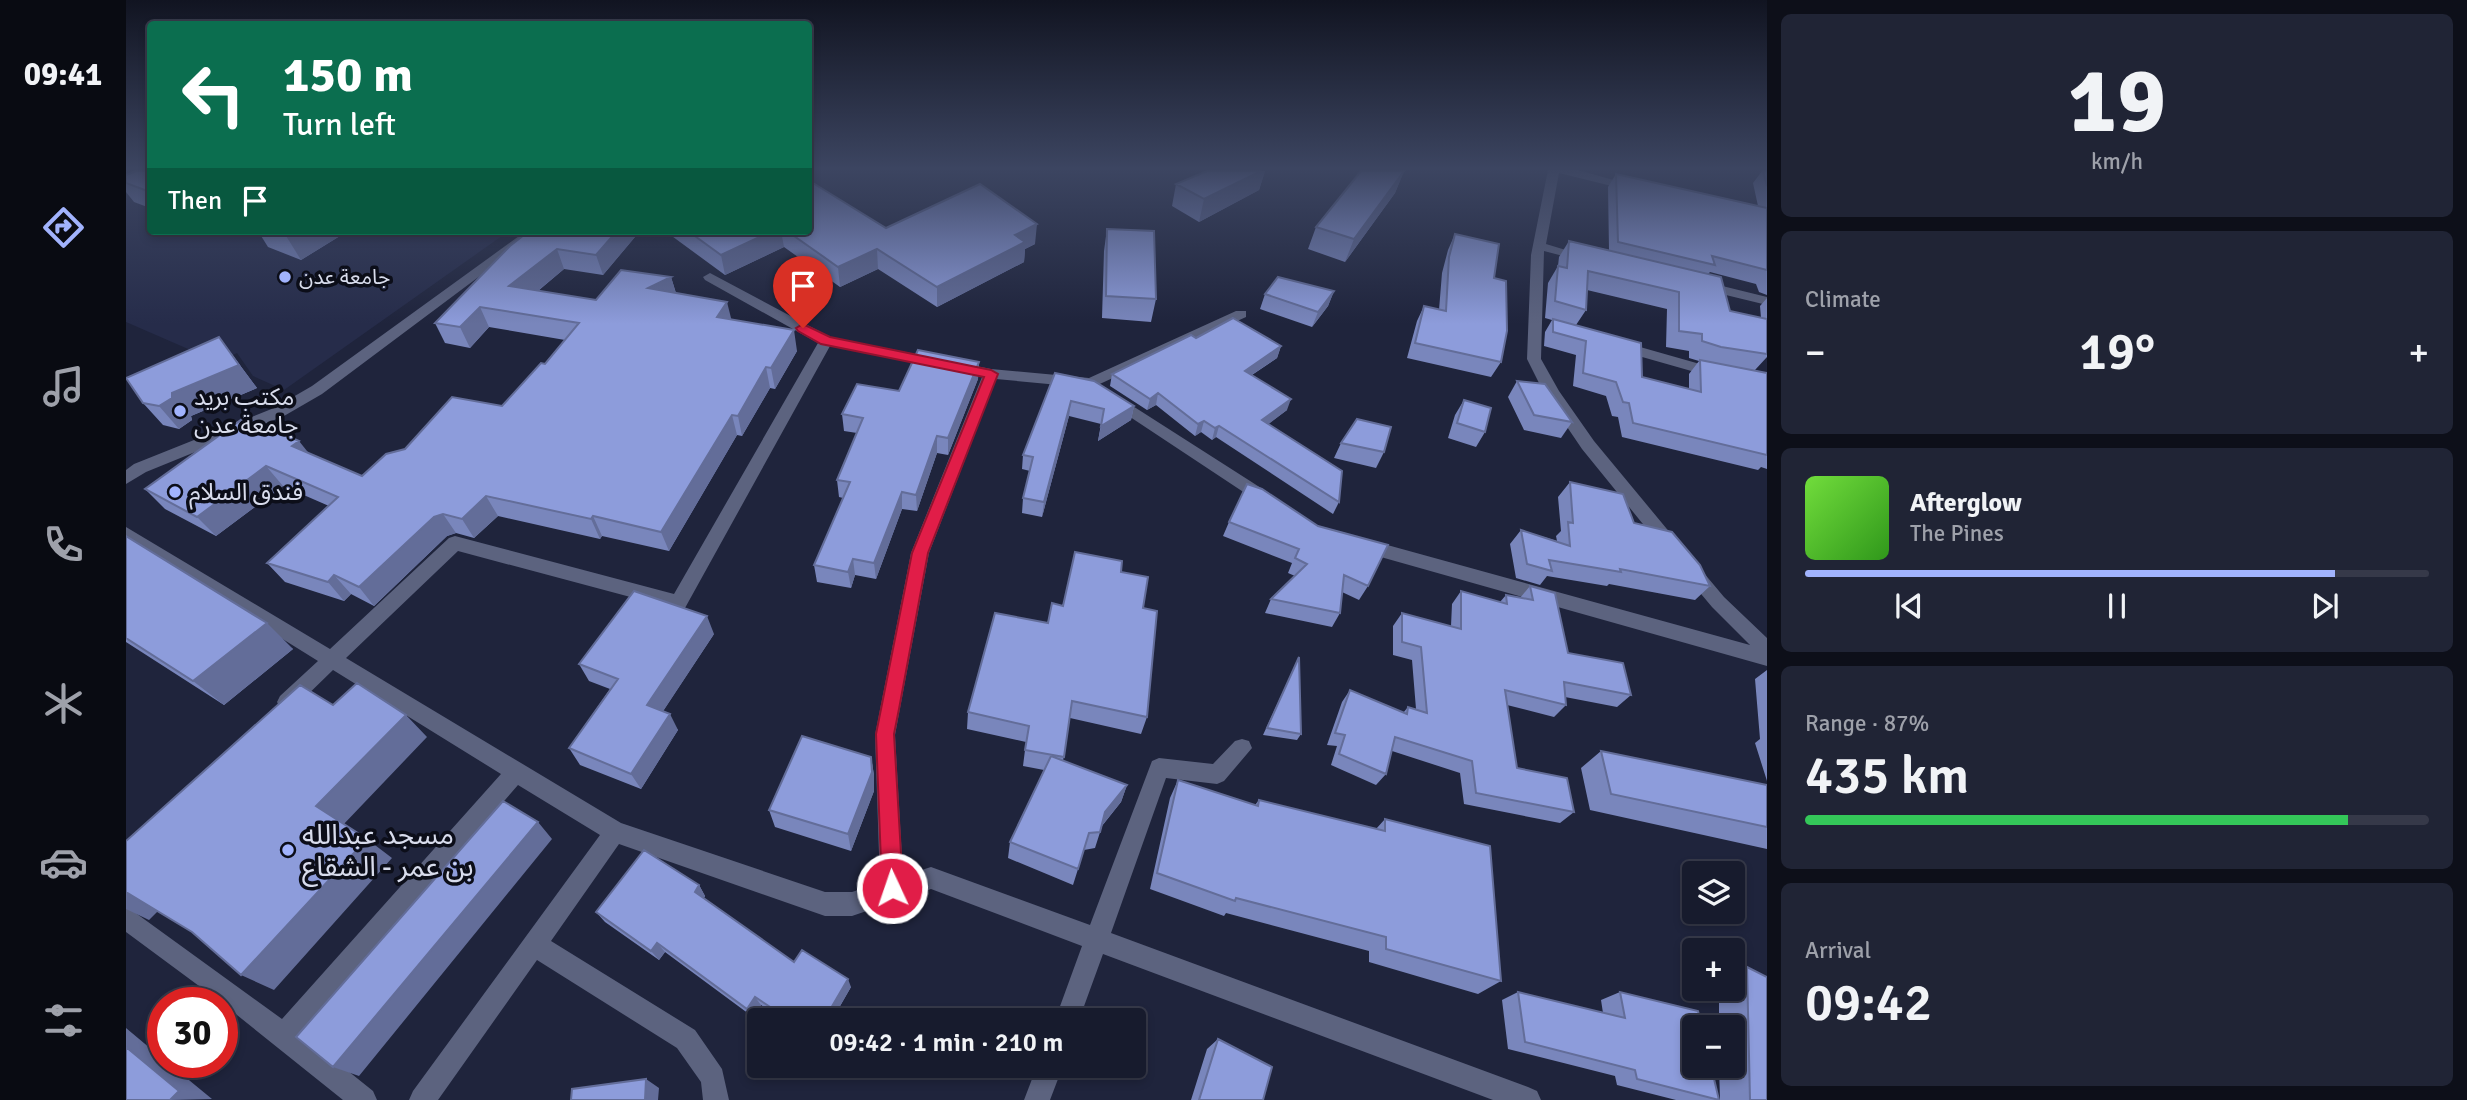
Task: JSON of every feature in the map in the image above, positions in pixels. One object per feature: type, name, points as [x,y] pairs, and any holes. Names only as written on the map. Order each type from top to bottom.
[{"type":"street","points":[[1543,221],[1538,246],[1541,324],[1534,359],[1552,393],[1588,445],[1718,603],[1767,650]]},
{"type":"street","points":[[126,478],[139,468],[279,412],[317,390],[529,235]]},
{"type":"street","points":[[1538,246],[1606,262]]},
{"type":"street","points":[[710,277],[826,341],[991,374],[1091,383],[1283,510]]},
{"type":"street","points":[[1686,281],[1767,301]]},
{"type":"street","points":[[1091,383],[1241,314]]},
{"type":"street","points":[[272,715],[335,660],[455,543],[679,603],[826,341]]},
{"type":"street","points":[[1600,341],[1730,375]]},
{"type":"street","points":[[892,888],[885,734],[920,553],[991,374]]},
{"type":"street","points":[[126,534],[615,832],[825,904],[852,905],[892,888],[931,878],[1528,1100]]},
{"type":"street","points":[[1344,540],[1767,658]]},
{"type":"street","points":[[1072,1008],[1159,768],[1217,774],[1242,748]]},
{"type":"street","points":[[284,1036],[517,771]]},
{"type":"street","points":[[422,1100],[615,832]]},
{"type":"street","points":[[126,918],[284,1036],[364,1100]]},
{"type":"street","points":[[534,944],[686,1039],[713,1078],[716,1100]]},
{"type":"street","points":[[1037,1100],[1045,1078]]},
{"type":"shaded area","name":"جامعة عدن","points":[[126,221],[147,221],[147,235],[503,235],[284,390],[253,376],[237,353],[218,362],[126,322]]},
{"type":"building","points":[[812,221],[875,221],[886,228],[900,221],[1033,221],[1037,224],[1015,235],[1025,242],[937,287],[877,249],[838,267],[793,235],[812,235]]},
{"type":"building","points":[[1321,221],[1367,221],[1354,239],[1316,227]]},
{"type":"building","points":[[1617,221],[1767,221],[1767,270],[1712,256],[1715,265],[1618,242]]},
{"type":"building","points":[[1107,229],[1154,231],[1156,299],[1106,296]]},
{"type":"building","points":[[1455,234],[1499,244],[1494,278],[1506,281],[1507,331],[1501,362],[1415,343],[1424,306],[1446,311],[1449,257]]},
{"type":"building","points":[[524,235],[614,235],[596,255],[557,249],[509,286],[596,300],[621,270],[671,277],[648,288],[727,302],[717,317],[794,330],[771,368],[766,367],[738,416],[732,415],[661,532],[486,496],[462,519],[443,514],[434,517],[359,587],[334,575],[328,582],[267,563],[338,497],[266,466],[197,517],[145,489],[245,417],[299,441],[292,446],[362,476],[386,454],[405,449],[452,397],[502,406],[541,363],[545,364],[579,323],[480,307],[460,327],[435,323]]},
{"type":"building","points":[[694,235],[764,235],[721,255]]},
{"type":"building","points":[[1569,241],[1721,277],[1730,311],[1767,319],[1767,354],[1721,347],[1702,341],[1702,334],[1679,331],[1679,292],[1588,271],[1586,310],[1555,301],[1558,266],[1567,268]]},
{"type":"building","points":[[1278,277],[1334,291],[1318,312],[1265,294]]},
{"type":"building","points":[[1233,318],[1281,346],[1245,371],[1291,399],[1262,420],[1342,471],[1339,502],[1219,426],[1215,428],[1204,421],[1198,424],[1158,393],[1150,399],[1112,374],[1191,335],[1196,338]]},
{"type":"building","points":[[1553,319],[1641,343],[1642,377],[1701,392],[1700,360],[1767,373],[1767,455],[1633,423],[1629,403],[1623,402],[1616,382],[1583,373],[1586,341],[1553,332]]},
{"type":"building","points":[[219,337],[239,365],[172,393],[172,398],[159,406],[143,403],[126,378]]},
{"type":"building","points":[[918,350],[979,362],[948,438],[937,436],[916,495],[902,492],[874,563],[853,559],[848,572],[814,565],[850,482],[837,480],[863,418],[842,414],[857,384],[899,391]]},
{"type":"building","points":[[1055,373],[1094,381],[1134,406],[1101,426],[1104,409],[1071,401],[1044,502],[1023,498],[1033,457],[1023,455]]},
{"type":"building","points":[[1517,381],[1545,384],[1572,422],[1534,415]]},
{"type":"building","points":[[1464,400],[1491,408],[1485,432],[1457,423]]},
{"type":"building","points":[[1357,419],[1391,427],[1384,452],[1341,443]]},
{"type":"building","points":[[1570,482],[1623,494],[1634,523],[1672,532],[1700,565],[1710,586],[1620,569],[1621,572],[1549,560],[1552,571],[1527,564],[1521,530],[1570,546],[1568,522],[1573,523]]},
{"type":"building","points":[[1247,484],[1262,489],[1318,526],[1388,545],[1368,586],[1344,575],[1340,613],[1271,599],[1307,564],[1295,558],[1299,549],[1229,522]]},
{"type":"building","points":[[126,536],[267,623],[193,681],[126,638]]},
{"type":"building","points":[[1075,552],[1122,561],[1121,572],[1148,577],[1143,608],[1157,611],[1147,717],[1072,701],[1064,757],[1025,750],[1029,726],[968,712],[995,613],[1048,623],[1052,603],[1063,606]]},
{"type":"building","points":[[1530,586],[1555,593],[1568,653],[1623,663],[1631,695],[1564,682],[1566,705],[1505,690],[1517,768],[1567,778],[1574,812],[1476,793],[1472,761],[1395,737],[1386,774],[1339,754],[1345,735],[1335,733],[1350,690],[1407,714],[1408,707],[1427,713],[1421,647],[1402,642],[1402,613],[1461,629],[1461,591],[1507,604],[1506,595],[1533,600]]},
{"type":"building","points":[[634,591],[707,616],[647,705],[670,714],[631,774],[569,748],[618,679],[579,664]]},
{"type":"building","points":[[1299,657],[1301,734],[1267,728]]},
{"type":"building","points":[[357,683],[406,715],[316,806],[367,839],[241,975],[192,932],[126,892],[126,841],[300,685],[333,705]]},
{"type":"building","points":[[802,736],[871,757],[872,772],[848,834],[769,810]]},
{"type":"building","points":[[1601,751],[1767,785],[1767,827],[1611,794]]},
{"type":"building","points":[[1051,756],[1127,785],[1105,812],[1100,832],[1089,833],[1078,869],[1010,842]]},
{"type":"building","points":[[1178,780],[1258,806],[1259,800],[1385,831],[1385,819],[1490,846],[1501,981],[1386,949],[1386,937],[1236,898],[1235,901],[1157,873]]},
{"type":"building","points":[[503,801],[538,822],[333,1067],[296,1037]]},
{"type":"building","points":[[644,850],[699,885],[695,892],[794,962],[802,950],[848,979],[831,1008],[772,1008],[755,997],[747,1009],[657,943],[651,951],[596,912]]},
{"type":"building","points":[[1747,967],[1767,977],[1767,1100],[1750,1100]]},
{"type":"building","points":[[1518,992],[1625,1018],[1620,992],[1698,1011],[1699,1015],[1682,1015],[1682,1078],[1714,1078],[1719,1100],[1637,1079],[1635,1070],[1525,1042]]},
{"type":"building","points":[[1218,1039],[1272,1067],[1263,1100],[1199,1100]]},
{"type":"building","points":[[126,1047],[147,1064],[147,1078],[163,1078],[179,1091],[170,1100],[126,1100]]},
{"type":"building","points":[[646,1079],[645,1100],[571,1100],[572,1089]]},
{"type":"place","name":"جامعة عدن","points":[[285,277]]},
{"type":"place","name":"مكتب بريد جامعة عدن","points":[[180,411]]},
{"type":"place","name":"فندق السلام","points":[[175,492]]},
{"type":"place","name":"مسجد عبدالله بن عمر - الشقاع","points":[[288,850]]},
{"type":"route","points":[[803,328],[826,341],[991,374],[920,553],[885,734],[892,888]]}]
